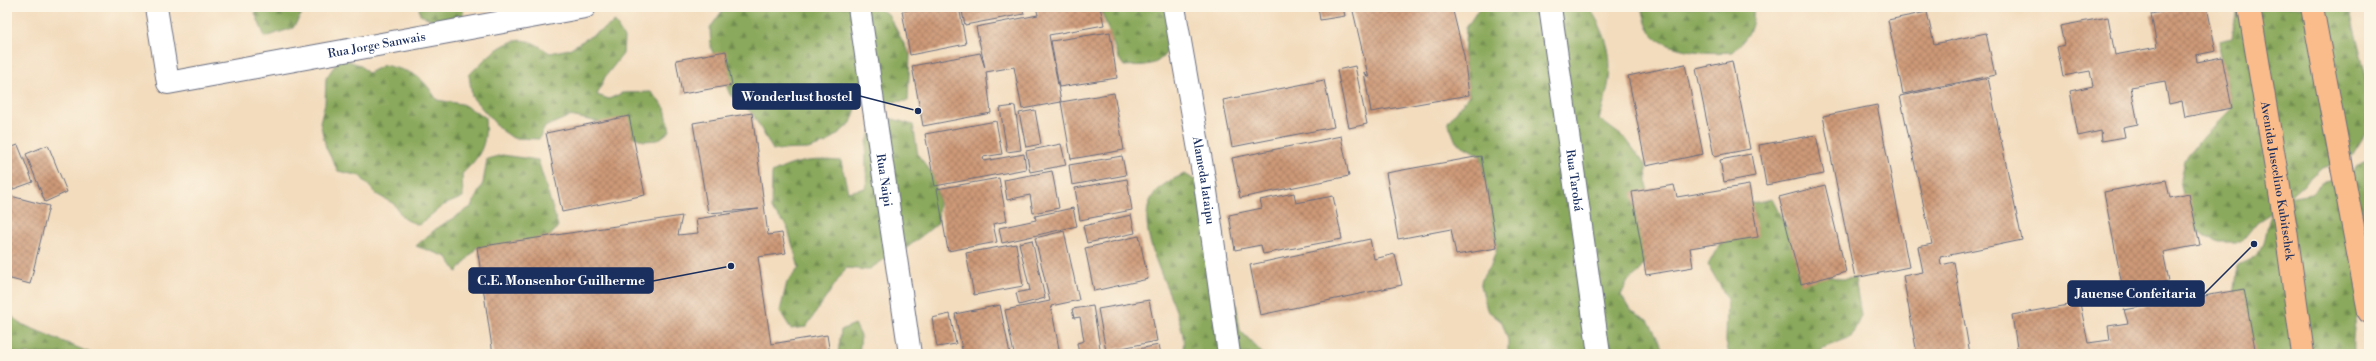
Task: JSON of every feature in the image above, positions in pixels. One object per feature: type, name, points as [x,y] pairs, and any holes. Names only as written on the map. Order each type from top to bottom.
[{"type":"main road","name":"Avenida Juscelino Kubitschek","points":[[2249,7],[2285,223],[2303,354]]},
{"type":"main road","points":[[2312,7],[2369,312]]},
{"type":"street","name":"Rua Jorge Sanwais","points":[[156,7],[168,83],[585,7]]},
{"type":"street","name":"Rua Naipi","points":[[859,7],[910,354]]},
{"type":"street","name":"Alameda Iataipu","points":[[1174,7],[1205,184],[1229,354]]},
{"type":"street","name":"Rua Tarobá","points":[[1550,7],[1598,354]]},
{"type":"green space","points":[[258,7],[306,7],[293,28],[265,37],[255,13]]},
{"type":"green space","points":[[419,7],[464,7],[462,18],[451,17],[436,21],[420,15]]},
{"type":"green space","points":[[725,7],[875,7],[888,14],[910,55],[908,101],[881,102],[861,94],[851,123],[827,143],[808,149],[773,150],[752,113],[730,95],[711,48],[710,28]]},
{"type":"green space","points":[[1100,7],[1184,7],[1172,44],[1158,61],[1150,64],[1124,66],[1118,57]]},
{"type":"green space","points":[[1480,7],[1589,7],[1598,22],[1604,35],[1610,62],[1608,88],[1599,119],[1626,139],[1646,166],[1651,247],[1639,272],[1628,281],[1621,295],[1630,310],[1648,320],[1665,351],[1664,354],[1508,354],[1508,340],[1502,322],[1487,310],[1480,281],[1491,265],[1497,248],[1481,156],[1456,142],[1448,122],[1469,95],[1464,56],[1466,28]]},
{"type":"green space","points":[[1642,7],[1753,7],[1753,21],[1746,37],[1732,52],[1698,52],[1673,47],[1654,36],[1647,26]]},
{"type":"green space","points":[[2237,7],[2349,7],[2369,89],[2367,131],[2351,157],[2323,167],[2288,198],[2311,194],[2322,183],[2344,177],[2369,157],[2369,295],[2360,310],[2355,323],[2353,354],[2256,354],[2233,304],[2238,265],[2253,257],[2261,249],[2269,221],[2274,211],[2257,222],[2241,242],[2218,242],[2197,231],[2184,200],[2180,180],[2184,160],[2195,146],[2232,108],[2218,41],[2232,38]]},
{"type":"green space","points":[[615,22],[624,38],[623,54],[605,77],[597,95],[609,99],[622,93],[651,92],[665,108],[670,131],[658,140],[644,141],[599,122],[570,116],[545,127],[539,139],[513,138],[500,129],[472,97],[469,75],[489,56],[505,45],[514,41],[522,40],[534,43],[550,53],[569,49]]},
{"type":"green space","points":[[340,58],[360,65],[368,73],[384,65],[409,72],[421,79],[437,100],[462,104],[485,117],[485,135],[482,148],[479,155],[462,174],[463,197],[442,206],[419,225],[404,219],[394,204],[376,194],[360,176],[338,171],[326,148],[320,122],[325,103],[326,78]]},
{"type":"green space","points":[[893,119],[913,125],[918,155],[933,174],[939,201],[938,223],[899,254],[885,259],[868,270],[846,268],[806,327],[791,329],[780,311],[787,282],[799,268],[787,226],[771,209],[772,173],[790,165],[805,161],[841,161],[848,192],[866,188],[866,149],[869,136],[877,127]]},
{"type":"green space","points":[[502,155],[538,160],[558,226],[551,235],[532,245],[510,248],[477,247],[457,272],[447,257],[416,246],[437,228],[471,207],[483,183],[487,159]]},
{"type":"green space","points":[[1185,174],[1201,184],[1220,210],[1214,239],[1236,304],[1240,330],[1263,354],[1183,354],[1183,338],[1180,321],[1153,250],[1148,232],[1147,216],[1150,201],[1156,192],[1170,181]]},
{"type":"green space","points":[[1772,199],[1809,272],[1841,279],[1855,278],[1861,316],[1851,337],[1823,348],[1819,354],[1729,354],[1726,342],[1727,298],[1708,265],[1720,243],[1752,203]]},
{"type":"green space","points":[[7,311],[19,323],[93,354],[7,354]]},
{"type":"green space","points":[[855,324],[861,336],[859,354],[838,354],[841,330]]},
{"type":"building","points":[[923,7],[959,7],[966,44],[910,55],[902,11]]},
{"type":"building","points":[[961,7],[976,7],[977,11],[996,7],[1022,7],[1024,14],[965,25]]},
{"type":"building","points":[[1036,7],[1100,7],[1104,25],[1049,35],[1061,102],[1022,109],[1014,67],[986,72],[991,113],[923,126],[912,66],[980,53],[985,68],[976,27],[1038,15]]},
{"type":"building","points":[[1318,7],[1343,7],[1345,16],[1320,20]]},
{"type":"building","points":[[1352,7],[1452,7],[1464,56],[1469,95],[1371,112],[1364,72],[1369,79]]},
{"type":"building","points":[[2186,7],[2207,7],[2216,51],[2196,55],[2197,62],[2222,57],[2232,108],[2185,117],[2182,101],[2169,104],[2165,81],[2131,87],[2138,124],[2123,127],[2125,137],[2102,141],[2101,131],[2078,136],[2070,91],[2093,86],[2090,71],[2063,76],[2057,47],[2064,45],[2060,26],[2108,17],[2115,55],[2157,47],[2151,14]]},
{"type":"building","points":[[1927,12],[1934,44],[1986,33],[1995,75],[1903,94],[1888,20]]},
{"type":"building","points":[[1110,32],[1117,78],[1059,87],[1051,41]]},
{"type":"building","points":[[726,51],[732,85],[682,94],[676,60]]},
{"type":"building","points":[[1732,61],[1750,149],[1714,156],[1696,69]]},
{"type":"building","points":[[1685,64],[1703,154],[1646,166],[1628,76]]},
{"type":"building","points":[[1355,66],[1367,124],[1349,128],[1337,70]]},
{"type":"building","points":[[1988,78],[2022,240],[1940,257],[1941,265],[1954,262],[1970,354],[1917,354],[1903,276],[1923,272],[1918,247],[1932,244],[1900,96]]},
{"type":"building","points":[[1324,80],[1334,127],[1232,147],[1223,100]]},
{"type":"building","points":[[1114,93],[1124,150],[1071,159],[1061,102]]},
{"type":"building","points":[[1877,105],[1909,267],[1855,278],[1823,116]]},
{"type":"building","points":[[1015,106],[1021,150],[1007,152],[1000,108]]},
{"type":"building","points":[[1035,110],[1041,144],[1026,147],[1019,113]]},
{"type":"building","points":[[752,113],[768,235],[782,233],[786,253],[758,257],[771,344],[827,335],[830,354],[493,354],[477,247],[682,216],[678,235],[698,233],[696,219],[759,209],[708,213],[693,123]]},
{"type":"building","points":[[629,116],[645,195],[562,212],[546,133]]},
{"type":"building","points":[[996,121],[1002,154],[983,157],[984,161],[1024,154],[1026,169],[935,186],[925,134]]},
{"type":"building","points":[[1816,135],[1824,174],[1766,185],[1759,145]]},
{"type":"building","points":[[1341,136],[1349,176],[1240,198],[1232,158]]},
{"type":"building","points":[[1061,144],[1066,165],[1030,172],[1026,151]]},
{"type":"building","points":[[18,145],[33,182],[8,191],[7,149]]},
{"type":"building","points":[[48,145],[67,192],[45,202],[26,154]]},
{"type":"building","points":[[1751,154],[1755,176],[1724,182],[1720,160]]},
{"type":"building","points":[[1122,156],[1126,175],[1072,185],[1069,165]]},
{"type":"building","points":[[1481,156],[1497,248],[1456,255],[1451,229],[1398,239],[1386,173]]},
{"type":"building","points":[[1052,171],[1059,208],[1033,213],[1030,195],[1007,200],[1004,180]]},
{"type":"building","points":[[999,178],[1007,221],[993,224],[997,242],[948,251],[937,189]]},
{"type":"building","points":[[1127,179],[1132,210],[1080,220],[1075,188]]},
{"type":"building","points":[[2166,180],[2170,198],[2189,194],[2200,245],[2163,252],[2169,281],[2123,290],[2104,192]]},
{"type":"building","points":[[1674,185],[1677,197],[1749,185],[1758,237],[1690,248],[1693,267],[1646,275],[1632,192]]},
{"type":"building","points":[[1825,185],[1846,272],[1801,284],[1779,197]]},
{"type":"building","points":[[1294,193],[1296,203],[1333,196],[1342,239],[1263,254],[1261,245],[1235,250],[1229,215],[1262,208],[1260,200]]},
{"type":"building","points":[[7,195],[49,206],[30,284],[7,278]]},
{"type":"building","points":[[1073,208],[1077,226],[1002,243],[999,228],[1036,220],[1035,216]]},
{"type":"building","points":[[1131,215],[1135,233],[1087,243],[1083,226]]},
{"type":"building","points":[[1064,231],[1079,300],[1051,306],[1060,354],[1014,354],[1005,310],[1050,301],[1035,238]]},
{"type":"building","points":[[1139,236],[1148,279],[1094,291],[1085,248]]},
{"type":"building","points":[[1370,239],[1374,259],[1395,254],[1402,285],[1260,315],[1250,265]]},
{"type":"building","points":[[1032,240],[1045,298],[1019,305],[1016,293],[1030,290],[1019,243]]},
{"type":"building","points":[[1016,244],[1023,286],[974,295],[966,253]]},
{"type":"building","points":[[2244,289],[2256,354],[2018,354],[2012,315],[2080,303],[2088,343],[2110,340],[2108,326],[2128,323],[2124,310]]},
{"type":"building","points":[[1149,300],[1157,341],[1106,351],[1098,309]]},
{"type":"building","points":[[1000,305],[1010,354],[963,354],[955,314]]},
{"type":"building","points":[[1093,306],[1101,354],[1079,354],[1077,343],[1084,341],[1080,317],[1074,318],[1072,309]]},
{"type":"building","points":[[950,314],[956,344],[937,347],[932,318]]},
{"type":"building","points":[[1159,345],[1161,354],[1117,354],[1117,353]]},
{"type":"place","name":"Wonderlust hostel","points":[[918,111]]},
{"type":"place","name":"Jauense Confeitaria","points":[[2254,244]]},
{"type":"place","name":"C.E. Monsenhor Guilherme","points":[[731,266]]}]
